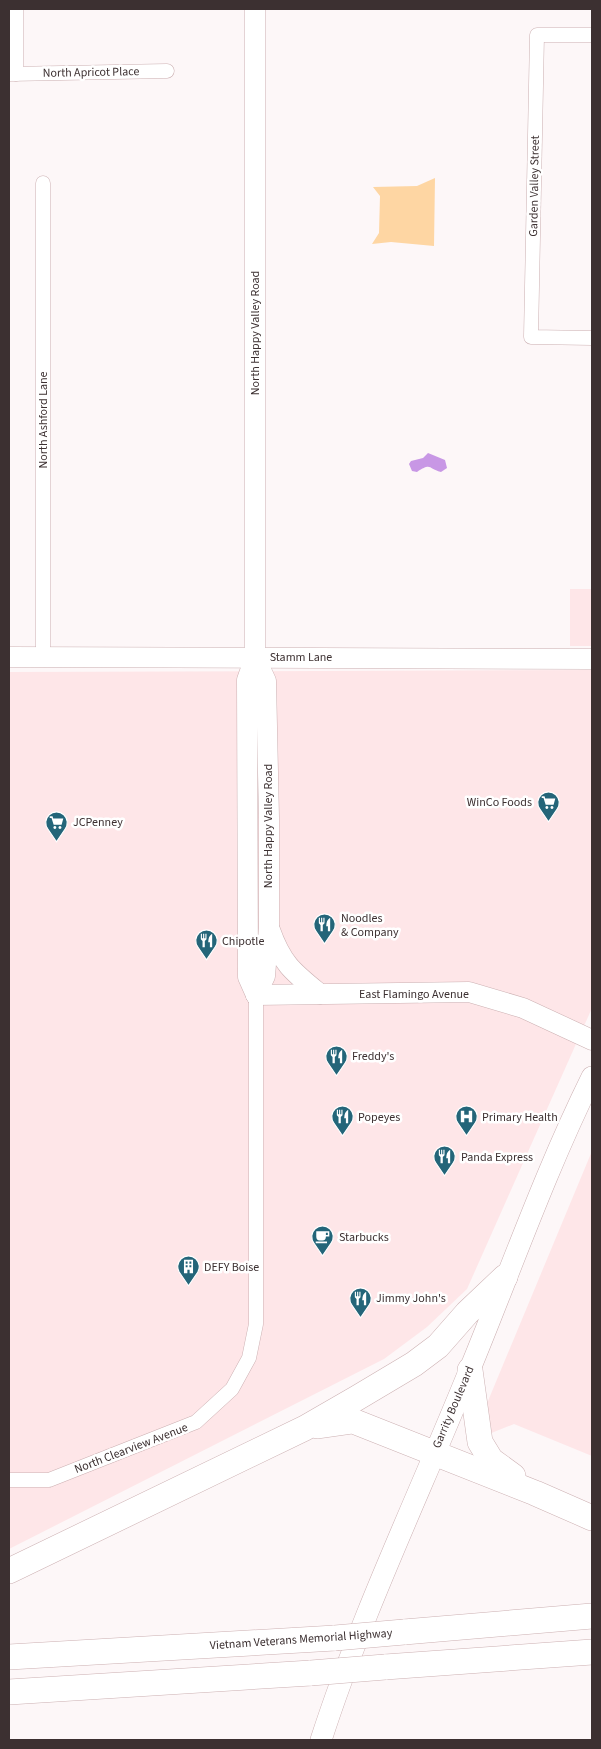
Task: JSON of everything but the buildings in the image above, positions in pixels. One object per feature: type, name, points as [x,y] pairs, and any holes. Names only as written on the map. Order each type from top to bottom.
[{"type":"highway","points":[[9,1571],[305,1428],[414,1364],[438,1346],[467,1313],[505,1277]]},
{"type":"highway","points":[[470,1370],[480,1442],[490,1460],[535,1492]]},
{"type":"highway","points":[[305,1428],[353,1421],[535,1492],[592,1518]]},
{"type":"highway","name":"Vietnam Veterans Memorial Highway","points":[[9,1657],[335,1638],[592,1616]]},
{"type":"highway","points":[[9,1692],[311,1673],[592,1652]]},
{"type":"main road","name":"North Happy Valley Road","points":[[255,9],[255,657],[247,680],[247,699],[248,977],[256,994]]},
{"type":"main road","name":"Stamm Lane","points":[[9,657],[592,659]]},
{"type":"main road","name":"North Happy Valley Road","points":[[255,657],[266,681],[269,928],[264,976],[256,994]]},
{"type":"main road","points":[[269,928],[278,953],[287,966],[320,994]]},
{"type":"main road","name":"East Flamingo Avenue","points":[[256,994],[469,992],[522,1008],[592,1040]]},
{"type":"main road","name":"Garrity Boulevard","points":[[321,1740],[341,1679],[470,1370],[505,1277],[569,1124],[592,1077]]},
{"type":"street","name":"North Apricot Place","points":[[16,9],[12,74],[167,71]]},
{"type":"street","name":"Garden Valley Street","points":[[592,35],[536,35],[531,337],[592,338]]},
{"type":"street","name":"North Ashford Lane","points":[[43,657],[44,183]]},
{"type":"street","name":"North Happy Valley Road","points":[[256,994],[256,1324]]},
{"type":"street","name":"North Clearview Avenue","points":[[9,1480],[49,1480],[196,1422],[232,1389],[250,1358],[256,1324]]},
{"type":"shaded area","points":[[435,178],[434,246],[391,242],[372,244],[379,233],[380,196],[373,187],[417,186]]},
{"type":"shaded area","points":[[428,453],[445,460],[447,468],[441,472],[430,467],[417,472],[412,471],[409,464],[411,461],[423,458]]},
{"type":"shaded area","points":[[570,589],[592,589],[592,646],[570,646]]},
{"type":"shaded area","points":[[592,670],[592,1008],[467,1289],[427,1327],[384,1359],[9,1549],[9,672]]},
{"type":"shaded area","points":[[592,1151],[592,1456],[514,1424],[489,1434],[485,1414],[488,1401]]},
{"type":"place","name":"WinCo Foods","points":[[548,821]]},
{"type":"place","name":"JCPenney","points":[[57,841]]},
{"type":"place","name":"Noodles & Company","points":[[325,944]]},
{"type":"place","name":"Chipotle","points":[[206,960]]},
{"type":"place","name":"Freddy's","points":[[336,1075]]},
{"type":"place","name":"Popeyes","points":[[342,1136]]},
{"type":"place","name":"Primary Health","points":[[466,1136]]},
{"type":"place","name":"Panda Express","points":[[445,1176]]},
{"type":"place","name":"Starbucks","points":[[323,1256]]},
{"type":"place","name":"DEFY Boise","points":[[188,1286]]},
{"type":"place","name":"Jimmy John's","points":[[360,1317]]}]
